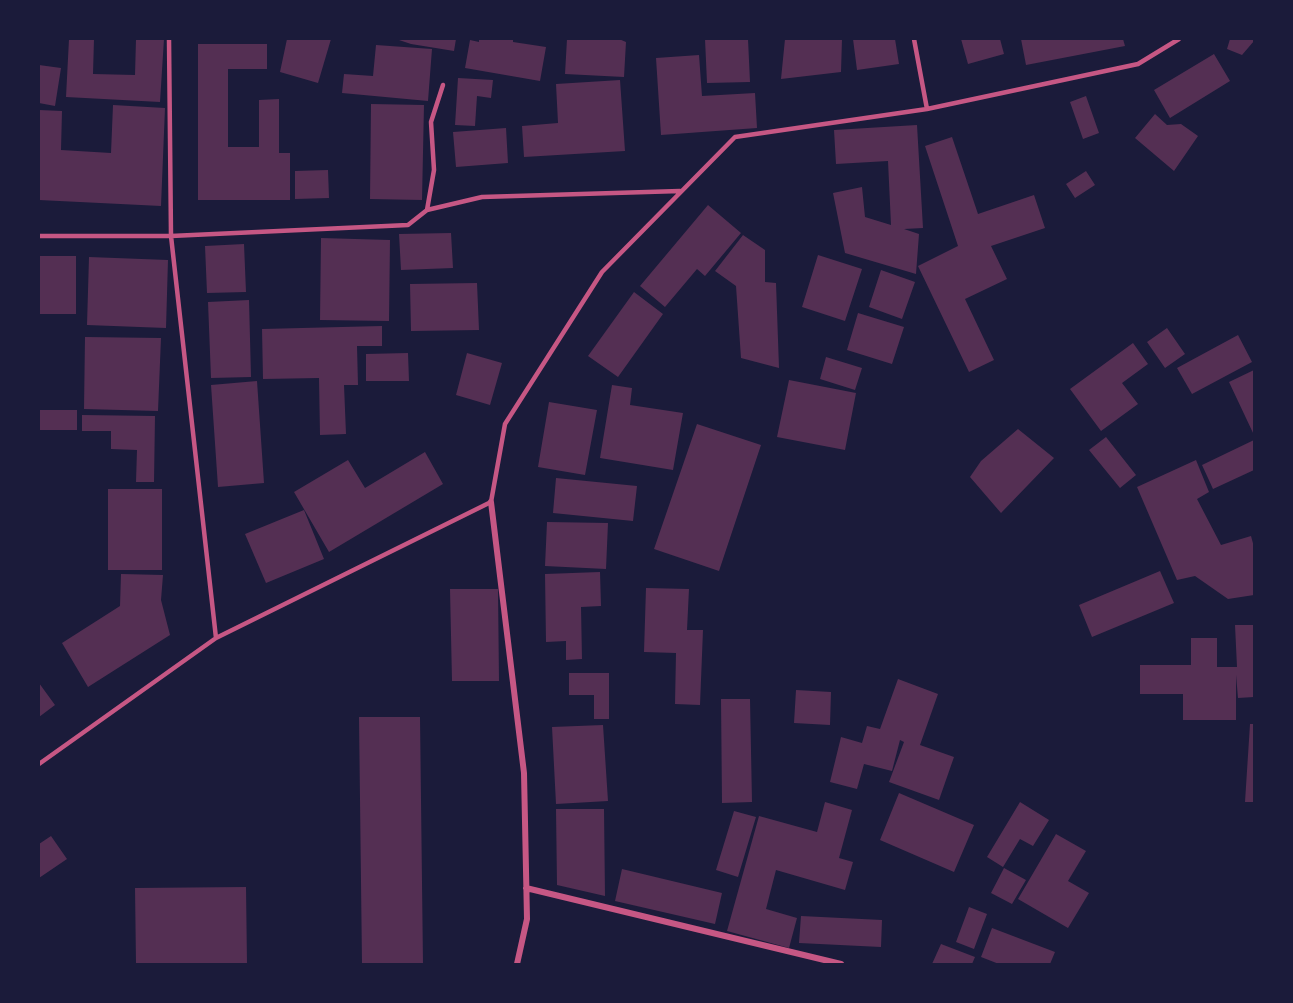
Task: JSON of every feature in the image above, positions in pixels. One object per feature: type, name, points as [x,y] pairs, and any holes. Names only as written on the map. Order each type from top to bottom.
[{"type":"street","points":[[492,502],[524,773],[527,919],[517,964]]},
{"type":"street","points":[[526,888],[841,964]]},
{"type":"lane","points":[[169,39],[171,237],[216,638]]},
{"type":"lane","points":[[914,39],[927,109]]},
{"type":"lane","points":[[39,764],[216,638],[492,502],[505,424],[602,272],[735,137],[927,109],[1138,64],[1179,39]]},
{"type":"lane","points":[[428,210],[434,170],[431,122],[443,85]]},
{"type":"lane","points":[[39,236],[171,237],[408,225],[428,210],[482,197],[681,191]]},
{"type":"building","points":[[69,39],[94,39],[93,74],[135,75],[136,39],[164,39],[160,102],[66,97]]},
{"type":"building","points":[[287,39],[331,39],[318,83],[280,72]]},
{"type":"building","points":[[396,39],[456,39],[454,51],[411,44]]},
{"type":"building","points":[[479,39],[513,39],[513,42],[546,47],[540,81],[465,68],[470,40],[479,42]]},
{"type":"building","points":[[567,39],[619,39],[626,42],[624,77],[565,74]]},
{"type":"building","points":[[705,39],[748,39],[750,82],[707,83]]},
{"type":"building","points":[[785,39],[842,39],[841,72],[781,79]]},
{"type":"building","points":[[853,39],[895,39],[899,64],[857,70]]},
{"type":"building","points":[[961,39],[1000,39],[1004,54],[968,64]]},
{"type":"building","points":[[1021,39],[1123,39],[1125,46],[1026,65]]},
{"type":"building","points":[[1230,39],[1254,39],[1254,41],[1242,55],[1227,49]]},
{"type":"building","points":[[198,44],[267,44],[267,69],[228,69],[228,147],[259,147],[259,100],[279,99],[279,153],[290,153],[290,200],[198,200]]},
{"type":"building","points":[[376,45],[432,49],[428,101],[342,93],[344,74],[373,76]]},
{"type":"building","points":[[1214,54],[1230,81],[1170,118],[1154,90]]},
{"type":"building","points":[[699,55],[702,96],[755,93],[757,128],[661,135],[656,58]]},
{"type":"building","points":[[39,65],[61,68],[55,106],[39,103]]},
{"type":"building","points":[[458,78],[493,80],[491,98],[477,96],[475,126],[455,125]]},
{"type":"building","points":[[620,80],[625,151],[524,157],[522,126],[558,123],[556,84]]},
{"type":"building","points":[[1086,96],[1099,133],[1083,139],[1070,102]]},
{"type":"building","points":[[371,104],[424,105],[422,200],[370,199]]},
{"type":"building","points":[[113,105],[165,108],[161,206],[39,200],[39,110],[62,111],[61,150],[111,153]]},
{"type":"building","points":[[1155,114],[1167,125],[1181,124],[1198,136],[1174,171],[1135,138]]},
{"type":"building","points":[[917,125],[923,228],[904,229],[919,234],[916,274],[845,253],[833,193],[862,187],[865,217],[891,225],[888,161],[836,164],[834,130]]},
{"type":"building","points":[[506,128],[508,163],[456,167],[453,132]]},
{"type":"building","points":[[952,137],[978,214],[1034,195],[1045,228],[991,246],[1007,279],[965,299],[994,360],[969,372],[918,266],[958,246],[925,146]]},
{"type":"building","points":[[328,170],[329,198],[295,199],[295,171]]},
{"type":"building","points":[[1086,171],[1095,185],[1075,198],[1066,184]]},
{"type":"building","points":[[708,205],[741,233],[705,276],[697,269],[665,307],[640,286]]},
{"type":"building","points":[[451,233],[453,268],[401,270],[399,234]]},
{"type":"building","points":[[743,235],[765,250],[765,282],[776,283],[779,368],[741,358],[736,286],[715,271]]},
{"type":"building","points":[[321,238],[390,240],[389,321],[320,320]]},
{"type":"building","points":[[244,244],[246,292],[207,293],[205,246]]},
{"type":"building","points":[[818,255],[862,269],[845,321],[802,307]]},
{"type":"building","points":[[39,256],[76,256],[76,314],[39,314]]},
{"type":"building","points":[[89,257],[168,260],[166,328],[87,325]]},
{"type":"building","points":[[881,270],[915,282],[902,319],[869,307]]},
{"type":"building","points":[[477,283],[479,330],[411,331],[410,284]]},
{"type":"building","points":[[634,292],[663,314],[618,377],[588,356]]},
{"type":"building","points":[[249,300],[251,377],[211,378],[208,302]]},
{"type":"building","points":[[858,313],[904,327],[892,364],[847,350]]},
{"type":"building","points":[[382,326],[382,346],[357,346],[358,385],[344,385],[346,434],[320,435],[319,378],[263,379],[262,329]]},
{"type":"building","points":[[1167,328],[1185,354],[1165,368],[1147,342]]},
{"type":"building","points":[[1238,335],[1252,362],[1192,394],[1177,368]]},
{"type":"building","points":[[85,337],[161,338],[158,411],[84,409]]},
{"type":"building","points":[[1133,343],[1148,364],[1122,383],[1138,404],[1101,431],[1070,389]]},
{"type":"building","points":[[408,353],[409,381],[366,381],[366,354]]},
{"type":"building","points":[[467,353],[502,363],[490,405],[456,395]]},
{"type":"building","points":[[826,357],[862,368],[855,390],[820,379]]},
{"type":"building","points":[[1254,370],[1254,435],[1229,382]]},
{"type":"building","points":[[789,380],[856,393],[845,450],[777,437]]},
{"type":"building","points":[[257,381],[264,483],[218,487],[211,385]]},
{"type":"building","points":[[612,385],[632,388],[630,405],[683,413],[673,470],[600,458]]},
{"type":"building","points":[[549,402],[597,410],[585,475],[538,467]]},
{"type":"building","points":[[39,410],[77,410],[77,430],[39,430]]},
{"type":"building","points":[[82,415],[155,416],[154,482],[136,482],[137,450],[111,449],[111,431],[82,431]]},
{"type":"building","points":[[697,424],[761,445],[719,571],[654,549]]},
{"type":"building","points":[[1018,429],[1054,458],[1001,513],[970,477],[981,461]]},
{"type":"building","points":[[1106,437],[1136,475],[1120,488],[1089,450]]},
{"type":"building","points":[[1254,440],[1254,470],[1213,489],[1202,465]]},
{"type":"building","points":[[425,452],[443,484],[329,552],[294,492],[348,460],[365,488]]},
{"type":"building","points":[[1196,460],[1209,492],[1197,499],[1221,545],[1251,536],[1254,547],[1254,595],[1228,599],[1195,576],[1177,580],[1137,487]]},
{"type":"building","points":[[556,478],[637,486],[633,521],[553,513]]},
{"type":"building","points":[[108,489],[162,489],[162,570],[108,570]]},
{"type":"building","points":[[304,510],[324,559],[266,583],[245,534]]},
{"type":"building","points":[[547,522],[608,523],[606,569],[545,566]]},
{"type":"building","points":[[1160,571],[1174,603],[1092,637],[1079,605]]},
{"type":"building","points":[[600,572],[601,606],[581,607],[582,659],[566,660],[566,641],[546,642],[545,574]]},
{"type":"building","points":[[121,574],[163,575],[161,600],[170,635],[88,687],[62,643],[120,606]]},
{"type":"building","points":[[646,588],[689,589],[687,630],[703,630],[700,705],[675,704],[676,653],[644,652]]},
{"type":"building","points":[[450,589],[498,589],[499,681],[452,681]]},
{"type":"building","points":[[1235,625],[1254,625],[1254,697],[1238,698],[1236,675],[1236,720],[1183,720],[1183,694],[1140,694],[1140,665],[1191,665],[1191,638],[1217,638],[1217,667],[1237,667]]},
{"type":"building","points":[[569,673],[609,673],[609,719],[594,719],[594,695],[569,695]]},
{"type":"building","points":[[898,679],[938,694],[920,745],[954,757],[939,800],[889,782],[904,742],[900,740],[892,771],[864,764],[857,789],[830,782],[841,737],[862,743],[867,726],[880,729]]},
{"type":"building","points":[[39,683],[55,705],[39,717]]},
{"type":"building","points":[[796,690],[831,692],[830,725],[794,723]]},
{"type":"building","points":[[721,699],[750,699],[752,802],[722,803]]},
{"type":"building","points":[[359,717],[420,717],[423,964],[362,964]]},
{"type":"building","points":[[1250,724],[1254,724],[1254,802],[1245,802]]},
{"type":"building","points":[[603,725],[608,801],[556,804],[552,727]]},
{"type":"building","points":[[899,793],[974,825],[954,872],[880,840]]},
{"type":"building","points":[[825,802],[852,810],[839,858],[853,862],[845,890],[776,870],[766,909],[797,918],[789,948],[727,931],[759,816],[817,832]]},
{"type":"building","points":[[1020,802],[1049,820],[1033,846],[1020,839],[1003,867],[987,857]]},
{"type":"building","points":[[556,809],[604,809],[605,896],[557,885]]},
{"type":"building","points":[[734,811],[756,817],[738,877],[716,870]]},
{"type":"building","points":[[1056,834],[1086,851],[1068,881],[1089,893],[1068,928],[1018,899]]},
{"type":"building","points":[[51,836],[67,859],[39,878],[39,844]]},
{"type":"building","points":[[1004,868],[1026,880],[1012,904],[991,893]]},
{"type":"building","points":[[622,869],[722,893],[715,924],[615,901]]},
{"type":"building","points":[[246,887],[247,964],[136,964],[135,888]]},
{"type":"building","points":[[969,907],[987,914],[974,949],[956,942]]},
{"type":"building","points":[[801,916],[882,920],[881,947],[799,943]]},
{"type":"building","points":[[992,928],[1055,952],[1050,964],[999,964],[981,957]]},
{"type":"building","points":[[941,944],[975,957],[972,964],[932,964]]}]
